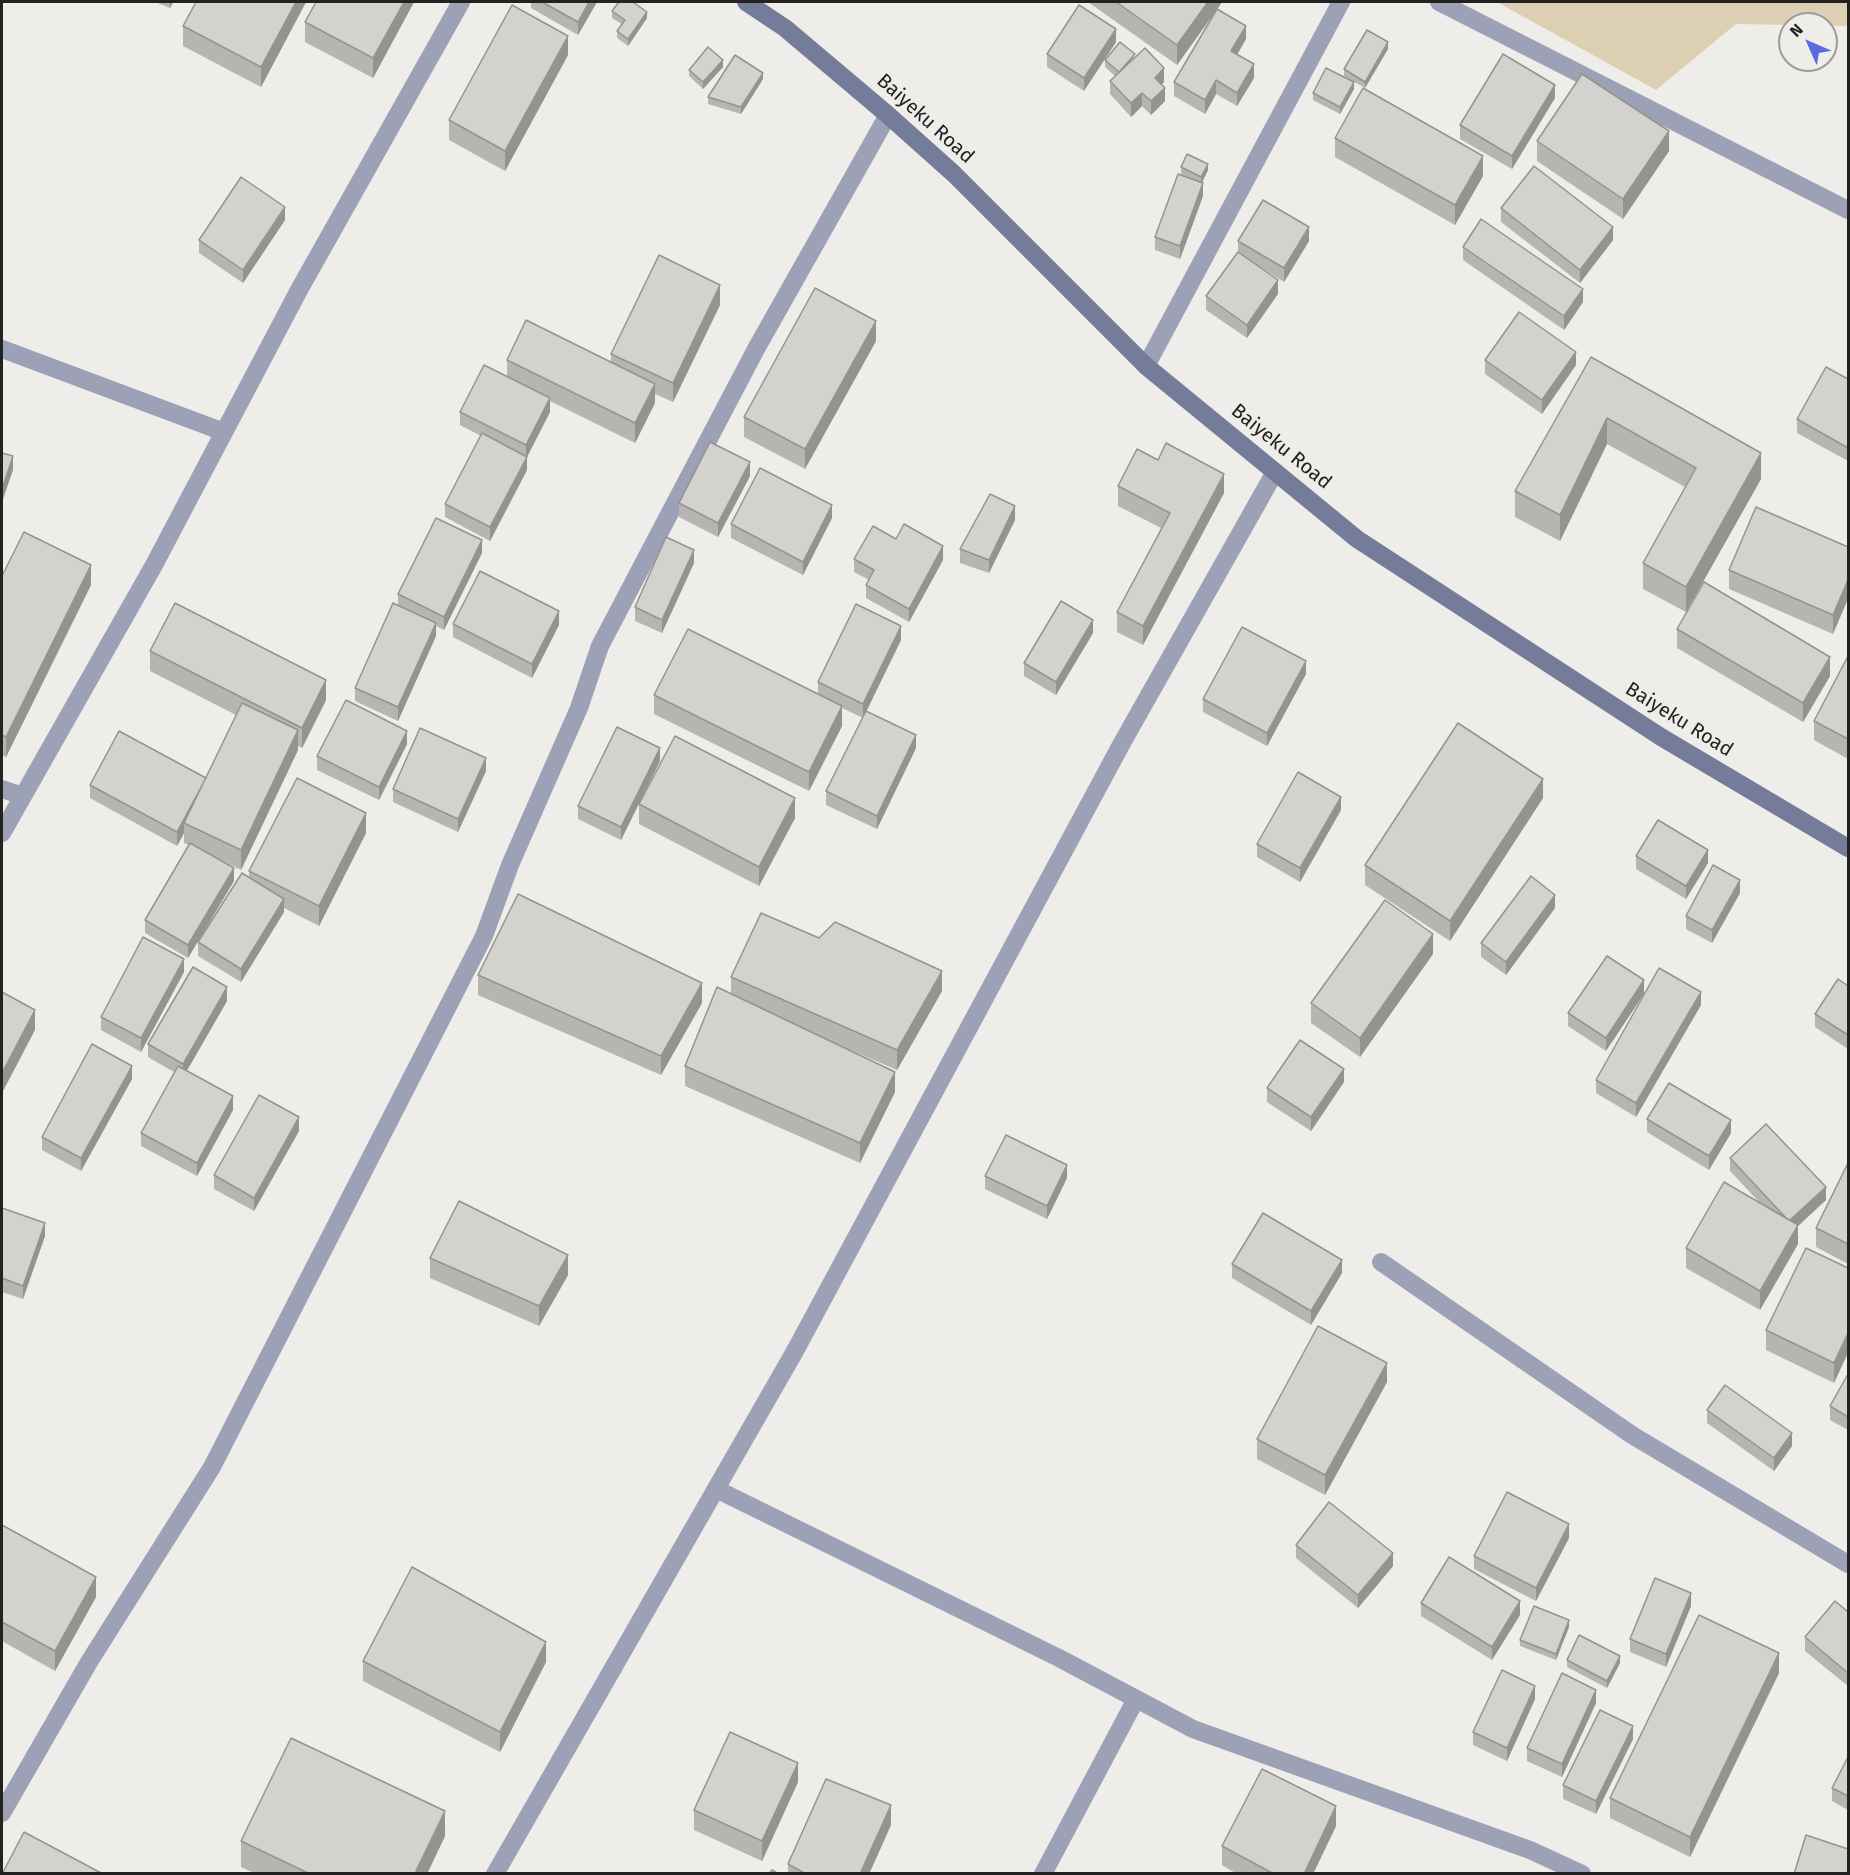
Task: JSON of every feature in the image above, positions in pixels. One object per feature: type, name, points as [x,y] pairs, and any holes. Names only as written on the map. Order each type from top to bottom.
[{"type":"main road","name":"Baiyeku Road","points":[[746,2],[785,28],[954,174],[1146,366],[1357,539],[1661,736],[1848,848]]},
{"type":"street","points":[[2,833],[20,795],[154,565],[299,290],[461,2]]},
{"type":"street","points":[[1146,366],[1341,2]]},
{"type":"street","points":[[1439,2],[1848,210]]},
{"type":"street","points":[[2,1813],[89,1662],[212,1467],[276,1347],[484,936],[510,865],[579,708],[600,646],[756,349],[888,115]]},
{"type":"street","points":[[2,349],[224,432]]},
{"type":"street","points":[[495,1874],[795,1351],[1122,743],[1275,472]]},
{"type":"street","points":[[2,789],[20,795]]},
{"type":"street","points":[[1381,1262],[1632,1435],[1848,1564]]},
{"type":"street","points":[[716,1489],[1059,1658],[1193,1729],[1530,1851],[1579,1873]]},
{"type":"street","points":[[1042,1874],[1136,1699]]},
{"type":"shaded area","points":[[1497,2],[1848,2],[1848,26],[1838,26],[1838,12],[1778,12],[1778,25],[1736,24],[1656,90]]},
{"type":"building","points":[[196,2],[296,2],[261,67],[183,26]]},
{"type":"building","points":[[316,2],[404,2],[373,58],[305,22]]},
{"type":"building","points":[[542,2],[589,2],[578,22]]},
{"type":"building","points":[[619,2],[633,2],[647,12],[628,39],[617,31],[625,20],[612,11]]},
{"type":"building","points":[[1116,2],[1208,2],[1177,45]]},
{"type":"building","points":[[512,5],[568,36],[505,151],[449,120]]},
{"type":"building","points":[[1079,5],[1116,29],[1084,78],[1047,54]]},
{"type":"building","points":[[1217,9],[1246,26],[1231,51],[1254,64],[1237,93],[1216,80],[1205,100],[1174,82]]},
{"type":"building","points":[[1367,30],[1388,42],[1365,82],[1344,69]]},
{"type":"building","points":[[1120,42],[1135,54],[1119,72],[1105,60]]},
{"type":"building","points":[[708,47],[723,60],[703,82],[689,70]]},
{"type":"building","points":[[1145,48],[1164,68],[1155,78],[1165,88],[1151,101],[1142,93],[1131,103],[1110,81]]},
{"type":"building","points":[[1503,54],[1555,85],[1512,156],[1460,125]]},
{"type":"building","points":[[735,55],[763,73],[741,107],[708,97]]},
{"type":"building","points":[[1326,68],[1354,82],[1340,107],[1313,93]]},
{"type":"building","points":[[1582,74],[1669,131],[1623,199],[1537,141]]},
{"type":"building","points":[[1363,88],[1483,156],[1455,205],[1335,138]]},
{"type":"building","points":[[1187,154],[1208,164],[1201,177],[1181,167]]},
{"type":"building","points":[[1534,166],[1613,227],[1580,270],[1501,208]]},
{"type":"building","points":[[1178,174],[1203,183],[1180,246],[1155,237]]},
{"type":"building","points":[[241,177],[285,207],[243,270],[199,240]]},
{"type":"building","points":[[1263,200],[1309,227],[1284,268],[1238,241]]},
{"type":"building","points":[[1481,219],[1583,289],[1564,316],[1463,247]]},
{"type":"building","points":[[1238,252],[1278,280],[1247,325],[1206,296]]},
{"type":"building","points":[[659,255],[720,285],[673,383],[611,354]]},
{"type":"building","points":[[815,288],[876,321],[805,449],[744,417]]},
{"type":"building","points":[[1519,312],[1576,352],[1542,400],[1485,360]]},
{"type":"building","points":[[526,320],[655,384],[635,423],[507,360]]},
{"type":"building","points":[[1591,357],[1761,453],[1686,587],[1643,563],[1696,468],[1607,418],[1560,515],[1515,491]]},
{"type":"building","points":[[484,365],[550,398],[526,445],[460,412]]},
{"type":"building","points":[[1826,367],[1848,379],[1848,448],[1797,419]]},
{"type":"building","points":[[482,433],[527,457],[490,527],[445,504]]},
{"type":"building","points":[[710,442],[750,462],[718,523],[679,503]]},
{"type":"building","points":[[1166,443],[1224,474],[1143,626],[1117,612],[1170,513],[1118,486],[1137,449],[1158,460]]},
{"type":"building","points":[[2,453],[13,456],[2,489]]},
{"type":"building","points":[[760,468],[832,505],[803,562],[731,524]]},
{"type":"building","points":[[990,494],[1015,506],[989,560],[960,549]]},
{"type":"building","points":[[1756,507],[1848,547],[1848,580],[1833,615],[1729,570]]},
{"type":"building","points":[[436,518],[482,540],[444,617],[398,594]]},
{"type":"building","points":[[904,524],[943,546],[909,609],[866,585],[874,570],[854,559],[873,526],[896,539]]},
{"type":"building","points":[[24,532],[91,565],[6,737],[2,735],[2,576]]},
{"type":"building","points":[[666,537],[694,550],[662,620],[635,607]]},
{"type":"building","points":[[480,571],[559,611],[532,664],[453,624]]},
{"type":"building","points":[[1704,582],[1830,657],[1803,703],[1677,629]]},
{"type":"building","points":[[1061,601],[1093,620],[1056,682],[1024,663]]},
{"type":"building","points":[[175,603],[326,680],[302,728],[150,651]]},
{"type":"building","points":[[393,603],[436,623],[398,707],[355,688]]},
{"type":"building","points":[[856,604],[901,626],[863,704],[818,682]]},
{"type":"building","points":[[1242,627],[1306,661],[1267,733],[1203,699]]},
{"type":"building","points":[[688,629],[842,706],[809,772],[654,695]]},
{"type":"building","points":[[1848,656],[1848,739],[1814,721]]},
{"type":"building","points":[[346,700],[407,731],[379,787],[317,756]]},
{"type":"building","points":[[242,703],[298,730],[241,850],[184,823]]},
{"type":"building","points":[[866,711],[916,735],[877,816],[826,791]]},
{"type":"building","points":[[1458,723],[1543,779],[1450,921],[1365,865]]},
{"type":"building","points":[[617,727],[660,748],[621,827],[578,806]]},
{"type":"building","points":[[420,728],[486,758],[458,819],[393,789]]},
{"type":"building","points":[[119,731],[206,778],[177,832],[90,785]]},
{"type":"building","points":[[675,736],[795,798],[759,867],[639,804]]},
{"type":"building","points":[[1298,772],[1341,797],[1300,868],[1257,844]]},
{"type":"building","points":[[297,778],[366,813],[319,906],[249,871]]},
{"type":"building","points":[[1658,820],[1708,850],[1686,886],[1636,856]]},
{"type":"building","points":[[190,843],[234,868],[188,945],[145,920]]},
{"type":"building","points":[[1713,865],[1740,880],[1712,930],[1686,916]]},
{"type":"building","points":[[242,873],[284,899],[241,969],[198,942]]},
{"type":"building","points":[[1531,876],[1555,895],[1506,962],[1481,943]]},
{"type":"building","points":[[518,894],[702,983],[661,1056],[478,975]]},
{"type":"building","points":[[1385,900],[1433,934],[1360,1038],[1311,1003]]},
{"type":"building","points":[[761,913],[819,938],[835,922],[942,971],[897,1050],[731,977]]},
{"type":"building","points":[[143,937],[184,959],[141,1038],[101,1017]]},
{"type":"building","points":[[1607,956],[1644,980],[1606,1038],[1568,1013]]},
{"type":"building","points":[[193,967],[227,987],[183,1064],[148,1044]]},
{"type":"building","points":[[1659,968],[1701,992],[1636,1103],[1596,1080]]},
{"type":"building","points":[[1838,979],[1848,986],[1848,1035],[1815,1014]]},
{"type":"building","points":[[717,987],[895,1072],[860,1143],[685,1066]]},
{"type":"building","points":[[2,992],[35,1010],[2,1073]]},
{"type":"building","points":[[1300,1040],[1344,1069],[1311,1117],[1267,1088]]},
{"type":"building","points":[[92,1044],[132,1066],[81,1158],[42,1137]]},
{"type":"building","points":[[178,1066],[233,1096],[197,1163],[141,1133]]},
{"type":"building","points":[[1669,1083],[1731,1120],[1709,1156],[1647,1119]]},
{"type":"building","points":[[259,1095],[299,1117],[254,1198],[214,1175]]},
{"type":"building","points":[[1766,1124],[1826,1187],[1790,1220],[1730,1158]]},
{"type":"building","points":[[1006,1135],[1067,1165],[1047,1206],[985,1176]]},
{"type":"building","points":[[1848,1163],[1848,1244],[1816,1228]]},
{"type":"building","points":[[1724,1182],[1798,1225],[1760,1291],[1686,1248]]},
{"type":"building","points":[[459,1201],[568,1255],[539,1306],[430,1258]]},
{"type":"building","points":[[2,1208],[45,1223],[23,1286],[2,1278]]},
{"type":"building","points":[[1263,1213],[1342,1260],[1311,1311],[1232,1264]]},
{"type":"building","points":[[1806,1248],[1848,1268],[1848,1333],[1834,1363],[1766,1330]]},
{"type":"building","points":[[1318,1326],[1387,1363],[1325,1475],[1257,1439]]},
{"type":"building","points":[[1848,1374],[1848,1417],[1830,1406]]},
{"type":"building","points":[[1725,1385],[1792,1433],[1774,1458],[1707,1410]]},
{"type":"building","points":[[1507,1492],[1569,1524],[1536,1588],[1474,1556]]},
{"type":"building","points":[[1329,1502],[1393,1553],[1358,1595],[1296,1545]]},
{"type":"building","points":[[2,1525],[96,1577],[55,1651],[2,1622]]},
{"type":"building","points":[[1449,1557],[1520,1601],[1492,1647],[1421,1603]]},
{"type":"building","points":[[412,1567],[546,1642],[500,1732],[363,1661]]},
{"type":"building","points":[[1655,1578],[1691,1593],[1666,1654],[1630,1639]]},
{"type":"building","points":[[1835,1601],[1848,1612],[1848,1673],[1805,1637]]},
{"type":"building","points":[[1534,1606],[1569,1620],[1556,1654],[1520,1640]]},
{"type":"building","points":[[1699,1615],[1779,1653],[1690,1837],[1610,1798]]},
{"type":"building","points":[[1579,1635],[1620,1656],[1607,1681],[1567,1660]]},
{"type":"building","points":[[1502,1670],[1535,1686],[1507,1748],[1473,1732]]},
{"type":"building","points":[[1562,1673],[1596,1690],[1562,1764],[1527,1748]]},
{"type":"building","points":[[1600,1710],[1633,1726],[1596,1801],[1563,1785]]},
{"type":"building","points":[[730,1732],[798,1763],[762,1841],[694,1810]]},
{"type":"building","points":[[291,1738],[445,1811],[416,1871],[420,1874],[310,1874],[241,1841]]},
{"type":"building","points":[[1848,1757],[1848,1796],[1832,1788]]},
{"type":"building","points":[[1262,1769],[1336,1806],[1304,1874],[1274,1874],[1222,1846]]},
{"type":"building","points":[[826,1779],[891,1805],[860,1874],[806,1874],[788,1864]]},
{"type":"building","points":[[24,1832],[103,1874],[2,1874]]},
{"type":"building","points":[[1806,1835],[1848,1849],[1848,1874],[1794,1874]]}]
